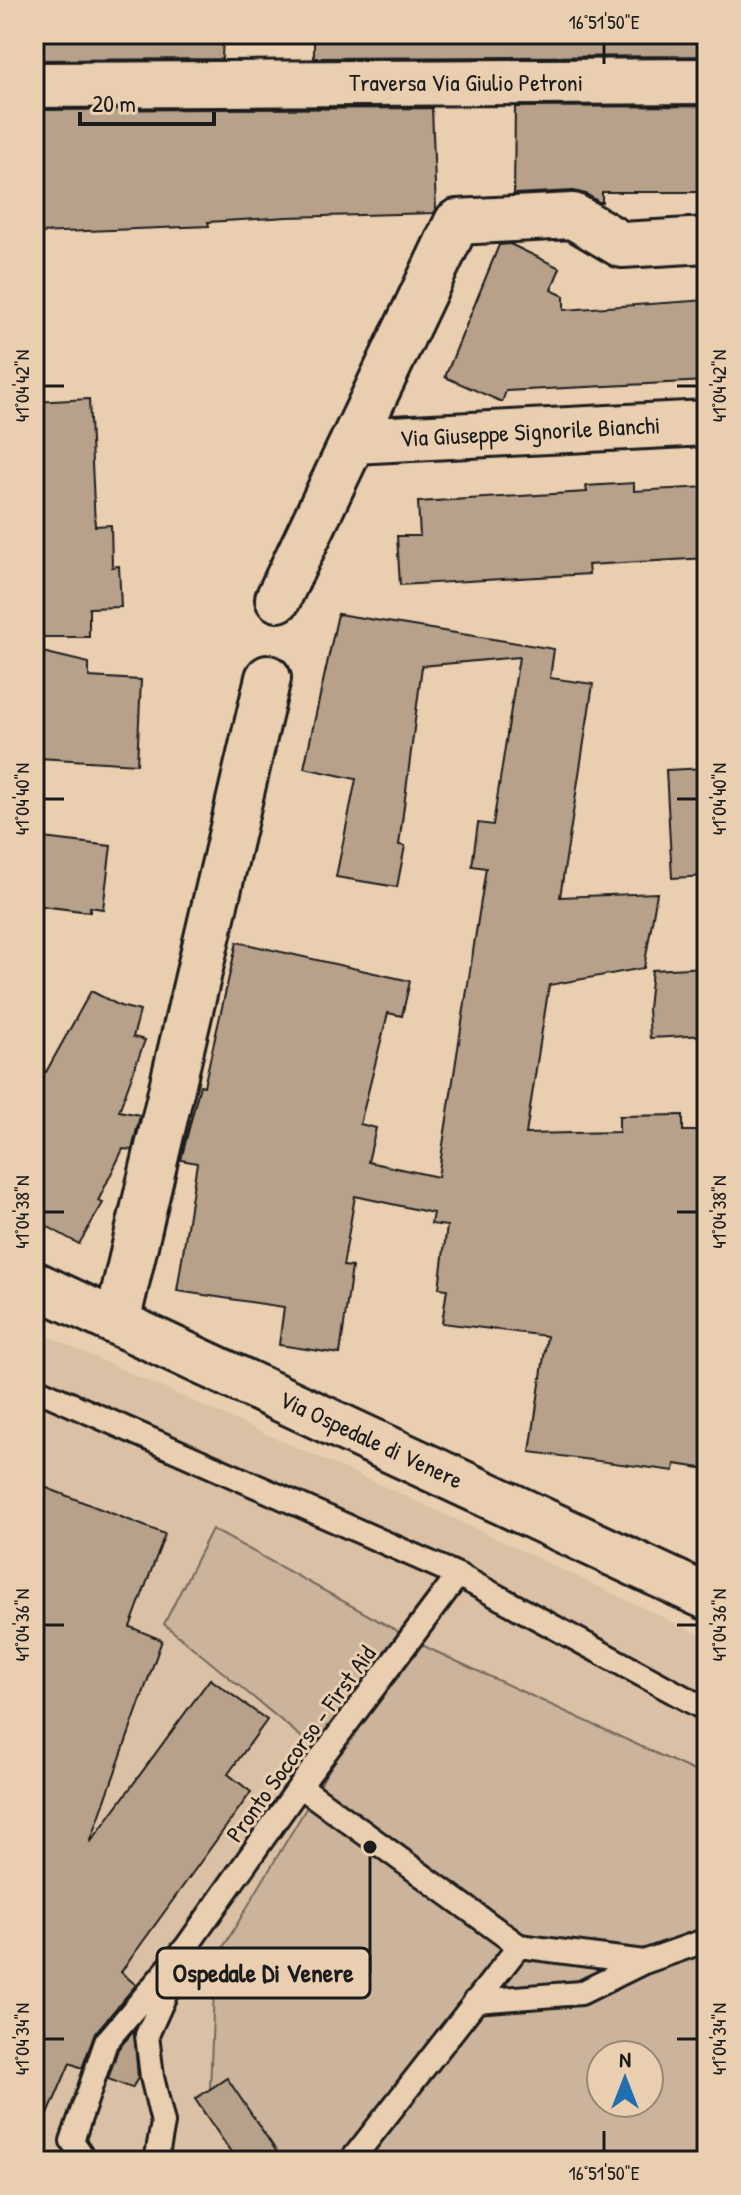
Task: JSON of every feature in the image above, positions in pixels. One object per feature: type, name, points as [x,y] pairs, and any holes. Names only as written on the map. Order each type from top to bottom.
[{"type":"street","name":"Traversa Via Giulio Petroni","points":[[34,85],[707,81]]},
{"type":"street","points":[[278,599],[457,222],[573,216],[622,245],[707,240]]},
{"type":"street","name":"Via Giuseppe Signorile Bianchi","points":[[353,441],[707,423]]},
{"type":"street","points":[[117,1322],[268,678]]},
{"type":"street","name":"Via Ospedale di Venere","points":[[34,1284],[707,1597]]},
{"type":"lane","points":[[34,1388],[458,1575],[707,1710]]},
{"type":"lane","name":"Pronto Soccorso - First Aid","points":[[187,1946],[300,1786],[458,1575]]},
{"type":"lane","points":[[300,1786],[519,1946],[644,1962]]},
{"type":"lane","points":[[475,2001],[581,1993],[644,1962],[707,1940]]},
{"type":"lane","points":[[86,2161],[72,2141],[106,2042],[187,1946]]},
{"type":"lane","points":[[156,2161],[163,2123],[152,2077],[147,2035],[187,1946]]},
{"type":"lane","points":[[351,2161],[519,1946]]},
{"type":"shaded area","points":[[34,1330],[425,1505],[707,1638],[707,2161],[34,2161]]},
{"type":"shaded area","points":[[212,1529],[430,1649],[707,1777],[707,2161],[265,2161],[210,2091],[215,1961],[333,1763],[164,1624]]},
{"type":"building","points":[[34,34],[223,34],[222,59],[34,60]]},
{"type":"building","points":[[314,34],[707,34],[707,56],[314,58]]},
{"type":"building","points":[[707,106],[707,192],[602,192],[602,202],[573,191],[514,194],[515,107]]},
{"type":"building","points":[[432,108],[434,213],[287,217],[208,222],[209,226],[38,233],[38,220],[34,220],[34,110]]},
{"type":"building","points":[[510,244],[560,268],[551,290],[564,296],[564,310],[707,300],[707,381],[506,391],[502,402],[445,377],[499,245]]},
{"type":"building","points":[[89,399],[95,526],[111,525],[112,567],[119,566],[121,607],[89,608],[89,637],[34,637],[34,402]]},
{"type":"building","points":[[634,483],[634,491],[707,487],[707,558],[588,565],[589,574],[400,585],[397,536],[420,536],[418,502],[587,492],[586,486]]},
{"type":"building","points":[[338,614],[554,649],[550,678],[593,684],[560,897],[657,893],[644,968],[549,985],[526,1134],[619,1132],[619,1116],[683,1115],[683,1131],[707,1131],[707,1469],[675,1464],[674,1471],[530,1452],[547,1336],[442,1323],[447,1289],[439,1288],[447,1226],[431,1224],[433,1213],[355,1196],[343,1266],[352,1267],[340,1354],[279,1345],[284,1307],[177,1291],[197,1163],[181,1160],[200,1085],[204,1086],[237,942],[410,981],[402,1016],[388,1013],[360,1124],[376,1128],[368,1162],[438,1177],[486,868],[472,866],[478,823],[493,825],[519,657],[422,666],[399,845],[405,846],[397,887],[336,877],[356,779],[304,768]]},
{"type":"building","points":[[34,650],[89,663],[89,677],[141,680],[137,764],[39,758],[39,750],[34,750]]},
{"type":"building","points":[[707,768],[707,876],[672,878],[666,770]]},
{"type":"building","points":[[34,837],[111,846],[103,909],[90,907],[90,912],[34,905]]},
{"type":"building","points":[[707,967],[707,1035],[650,1038],[648,1009],[652,970]]},
{"type":"building","points":[[91,991],[120,1006],[140,1011],[133,1037],[145,1040],[119,1111],[140,1115],[132,1150],[123,1149],[98,1201],[103,1203],[79,1244],[34,1219],[34,1064],[46,1072]]},
{"type":"building","points":[[34,1483],[165,1534],[130,1627],[162,1640],[90,1843],[210,1679],[267,1720],[228,1774],[251,1792],[121,1972],[136,1985],[95,2033],[82,2068],[70,2063],[34,2147]]},
{"type":"building","points":[[134,2031],[138,2078],[132,2088],[108,2079],[118,2049]]},
{"type":"building","points":[[227,2078],[283,2161],[237,2161],[195,2099]]},
{"type":"place","name":"Ospedale Di Venere","points":[[370,1847]]}]
